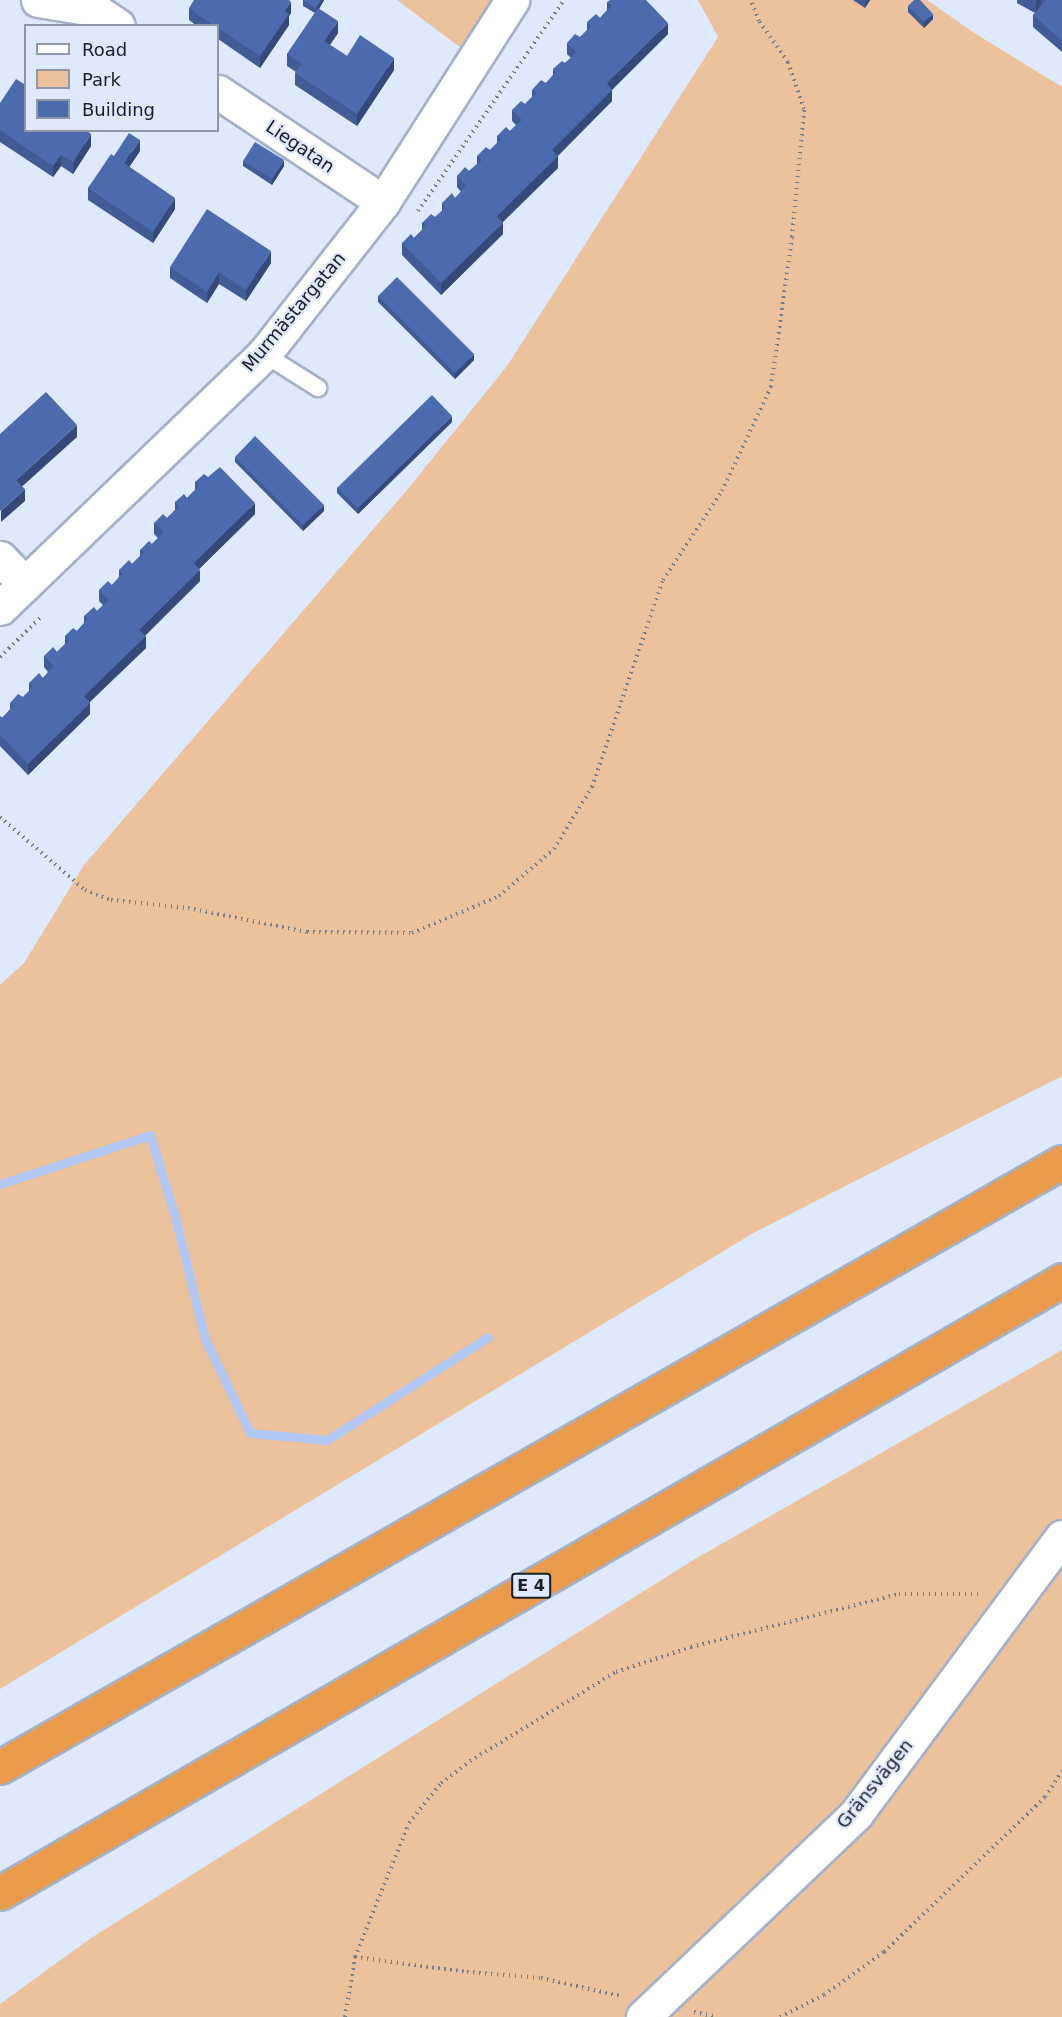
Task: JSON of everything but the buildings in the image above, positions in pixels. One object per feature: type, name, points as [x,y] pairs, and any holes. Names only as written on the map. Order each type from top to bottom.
[{"type":"highway","points":[[0,1767],[1062,1162]]},
{"type":"highway","name":"E 4","points":[[0,1893],[1062,1280]]},
{"type":"street","points":[[38,0],[93,9],[115,24]]},
{"type":"street","name":"Murmästargatan","points":[[0,608],[264,354],[383,202],[512,0]]},
{"type":"street","name":"Liegatan","points":[[219,93],[383,202]]},
{"type":"street","points":[[0,558],[25,584]]},
{"type":"street","name":"Gränsvägen","points":[[651,2011],[856,1814],[1062,1537]]},
{"type":"lane","points":[[264,354],[318,388]]},
{"type":"path","points":[[0,817],[85,890],[111,900],[188,908],[307,932],[412,933],[499,896],[554,849],[592,786],[663,580],[722,491],[771,387],[792,237],[804,109],[788,62],[759,21],[751,0]]},
{"type":"path","points":[[345,2017],[355,1957],[409,1823],[441,1783],[470,1761],[616,1672],[691,1647],[898,1594],[985,1594]]},
{"type":"path","points":[[780,2017],[824,1995],[884,1952],[1045,1797],[1062,1771]]},
{"type":"path","points":[[355,1957],[467,1972],[541,1978],[651,2011]]},
{"type":"green space","points":[[397,0],[497,0],[465,51]]},
{"type":"green space","points":[[698,0],[927,0],[976,34],[1062,87],[1062,1076],[755,1232],[0,1689],[0,985],[24,963],[84,865],[407,490],[507,366],[718,37]]},
{"type":"green space","points":[[1062,1350],[1062,2017],[0,2017],[0,2004],[91,1938],[695,1559]]},
{"type":"waterway","points":[[0,1184],[150,1135],[175,1217],[205,1339],[250,1433],[327,1440],[488,1337]]}]
